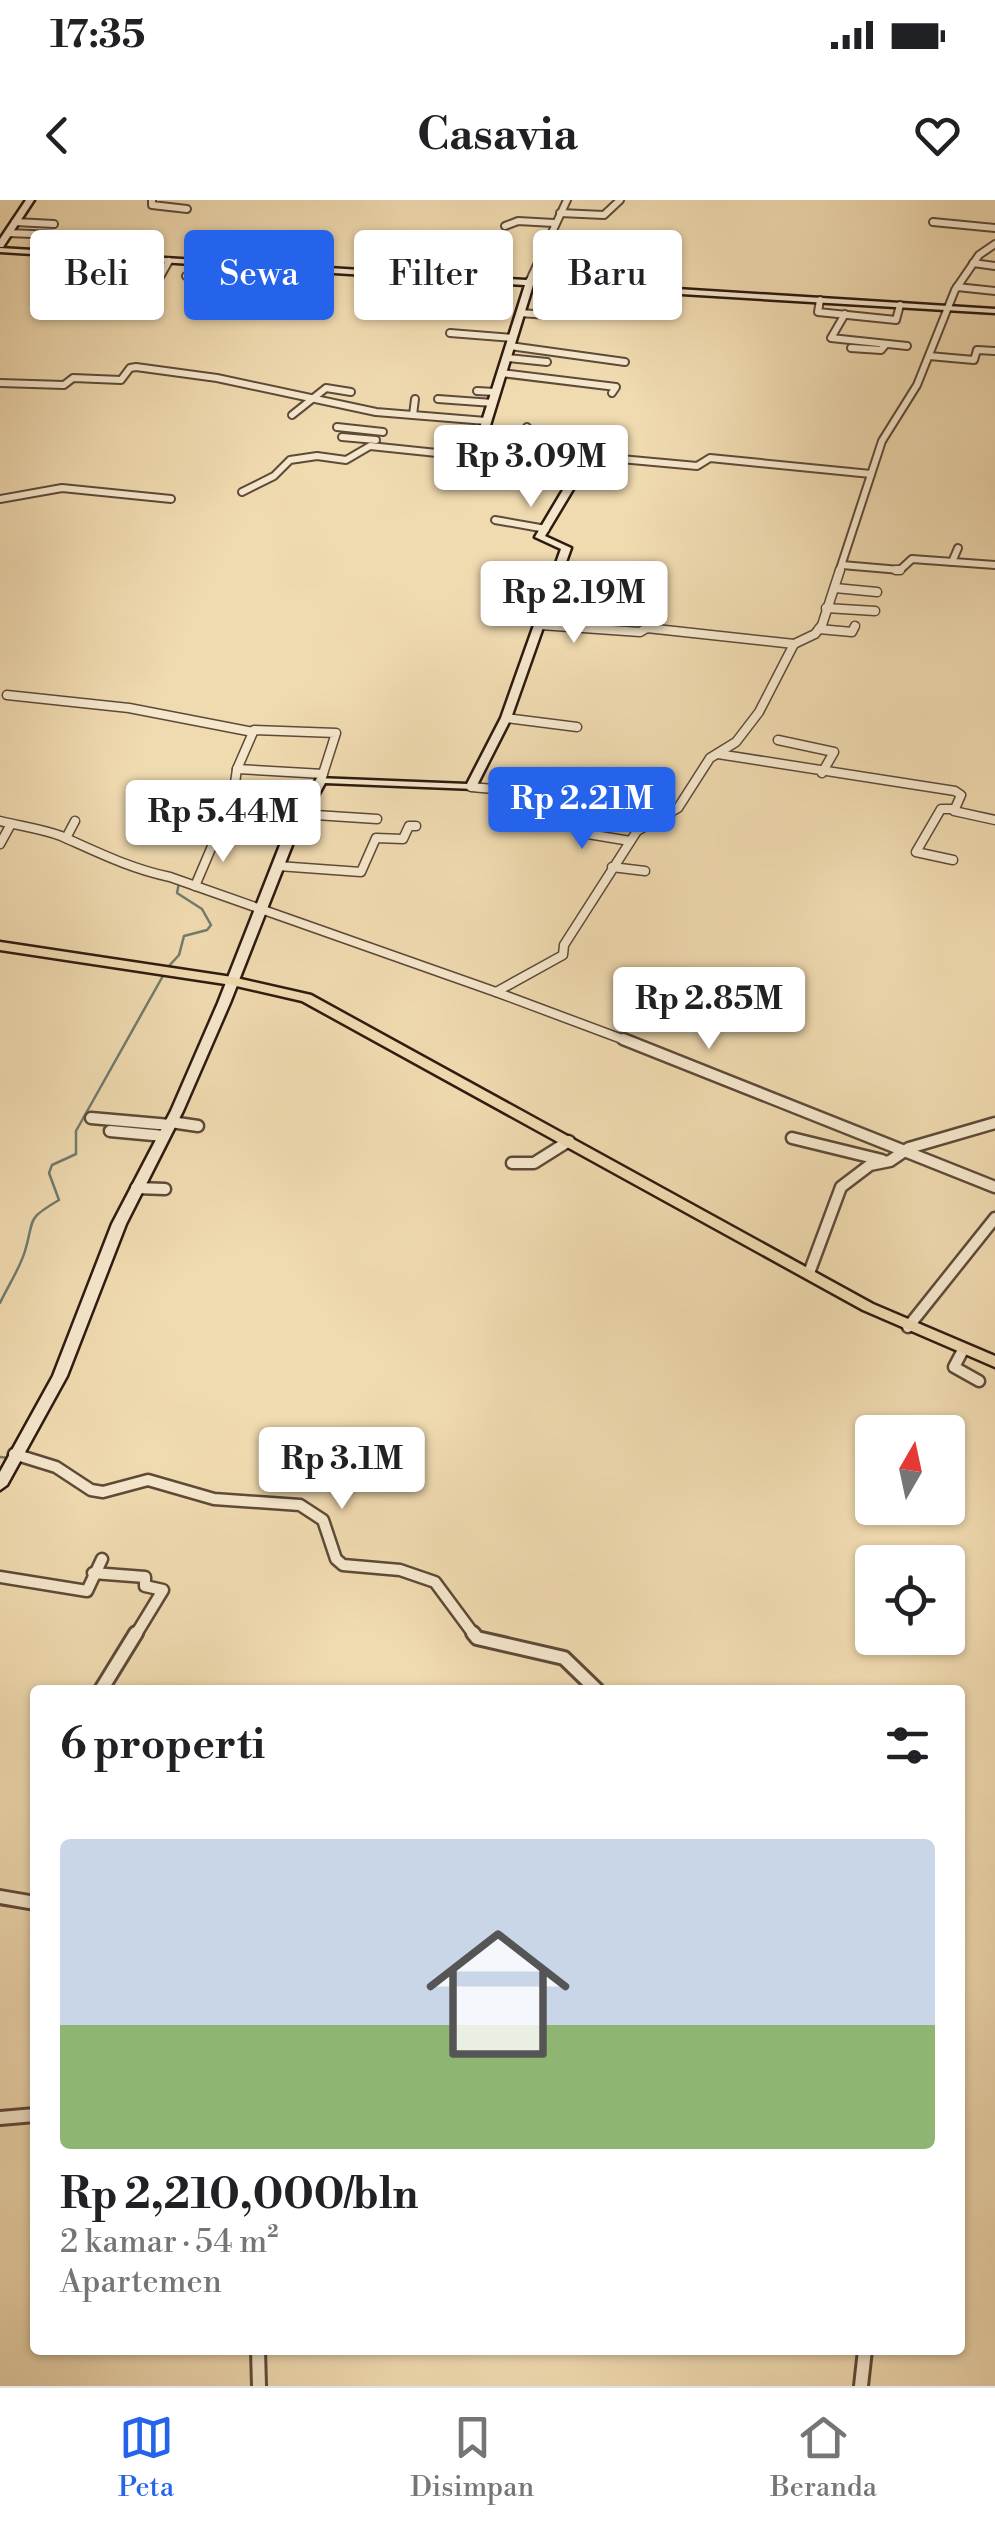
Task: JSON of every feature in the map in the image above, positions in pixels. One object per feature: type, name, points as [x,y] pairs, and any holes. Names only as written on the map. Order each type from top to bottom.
[{"type":"main road","points":[[0,948],[232,981],[318,1003],[908,1327],[995,1362]]},
{"type":"street","points":[[30,200],[0,247],[30,250]]},
{"type":"street","points":[[152,200],[152,205],[187,209]]},
{"type":"street","points":[[484,435],[530,280],[568,200]]},
{"type":"street","points":[[560,213],[607,216],[616,210],[620,200]]},
{"type":"street","points":[[505,226],[518,221],[554,223]]},
{"type":"street","points":[[16,222],[54,224]]},
{"type":"street","points":[[933,222],[995,228]]},
{"type":"street","points":[[8,232],[30,233]]},
{"type":"street","points":[[820,629],[882,441],[917,385],[957,287],[973,263],[995,244]]},
{"type":"street","points":[[984,252],[995,254]]},
{"type":"street","points":[[164,260],[184,259]]},
{"type":"street","points":[[164,269],[169,260]]},
{"type":"street","points":[[973,263],[995,266]]},
{"type":"street","points":[[513,279],[995,311]]},
{"type":"street","points":[[72,280],[100,286],[62,289],[72,280]]},
{"type":"street","points":[[957,287],[995,291]]},
{"type":"street","points":[[820,300],[817,311],[896,320]]},
{"type":"street","points":[[893,332],[900,306]]},
{"type":"street","points":[[520,314],[533,315]]},
{"type":"street","points":[[844,314],[831,338],[907,346]]},
{"type":"street","points":[[450,333],[626,362]]},
{"type":"street","points":[[851,348],[881,350],[886,344]]},
{"type":"street","points":[[929,356],[974,360],[977,350],[995,351]]},
{"type":"street","points":[[507,358],[547,362]]},
{"type":"street","points":[[0,383],[64,385],[72,378],[120,380],[132,367],[217,378],[392,414],[486,421]]},
{"type":"street","points":[[502,373],[616,386],[612,393]]},
{"type":"street","points":[[292,415],[327,388],[351,392]]},
{"type":"street","points":[[477,391],[494,398]]},
{"type":"street","points":[[438,399],[494,398]]},
{"type":"street","points":[[412,414],[415,399]]},
{"type":"street","points":[[242,492],[272,477],[290,460],[319,456],[345,460],[373,443],[384,432],[392,414]]},
{"type":"street","points":[[337,427],[384,432]]},
{"type":"street","points":[[520,438],[527,427]]},
{"type":"street","points":[[342,437],[460,451],[484,435],[552,442],[556,452],[588,456],[698,466],[710,458],[872,474]]},
{"type":"street","points":[[474,784],[506,718],[566,548],[540,540],[588,456]]},
{"type":"street","points":[[0,498],[11,491],[52,494],[62,488],[171,500]]},
{"type":"street","points":[[495,520],[546,529]]},
{"type":"street","points":[[952,562],[958,548]]},
{"type":"street","points":[[842,565],[900,570],[912,559],[995,565]]},
{"type":"street","points":[[835,588],[877,592]]},
{"type":"street","points":[[826,608],[874,611]]},
{"type":"street","points":[[541,625],[640,632],[647,628],[794,644]]},
{"type":"street","points":[[496,992],[563,955],[564,945],[630,841],[642,827],[672,813],[690,793],[710,758],[736,742],[759,712],[794,644],[820,629],[852,632],[855,626]]},
{"type":"street","points":[[0,1484],[60,1376],[136,1188],[168,1128],[295,824],[322,776],[336,733],[263,727],[253,732],[129,708],[7,695]]},
{"type":"street","points":[[506,718],[576,726]]},
{"type":"street","points":[[194,886],[233,797],[237,769],[253,732]]},
{"type":"street","points":[[778,740],[834,752],[822,773]]},
{"type":"street","points":[[717,754],[955,791],[961,794],[953,809]]},
{"type":"street","points":[[237,769],[500,783]]},
{"type":"street","points":[[474,784],[553,796],[616,800],[672,813]]},
{"type":"street","points":[[542,826],[553,810],[547,808],[553,796]]},
{"type":"street","points":[[953,860],[916,852],[941,809],[995,820]]},
{"type":"street","points":[[215,831],[377,819]]},
{"type":"street","points":[[66,838],[76,820]]},
{"type":"street","points":[[270,822],[295,824]]},
{"type":"street","points":[[594,822],[588,834],[630,841]]},
{"type":"street","points":[[0,844],[7,825],[66,838],[104,853],[128,868],[194,886],[634,1042],[995,1187]]},
{"type":"street","points":[[278,866],[360,872],[376,838],[403,840],[408,826],[416,826]]},
{"type":"street","points":[[612,867],[646,871]]},
{"type":"street","points":[[91,1118],[168,1128]]},
{"type":"street","points":[[792,1138],[890,1161],[906,1152],[995,1124]]},
{"type":"street","points":[[110,1131],[198,1126]]},
{"type":"street","points":[[512,1163],[521,1160],[534,1164],[569,1141]]},
{"type":"street","points":[[808,1273],[840,1198],[841,1187],[882,1160]]},
{"type":"street","points":[[136,1188],[165,1189]]},
{"type":"street","points":[[908,1327],[995,1218]]},
{"type":"street","points":[[963,1350],[954,1367],[979,1381]]},
{"type":"street","points":[[13,1459],[56,1466],[90,1490],[103,1492],[148,1480],[214,1499],[300,1504],[323,1520],[336,1559],[343,1565],[400,1570],[435,1582],[477,1638],[564,1658],[592,1685]]},
{"type":"street","points":[[0,1577],[85,1591],[102,1560]]},
{"type":"street","points":[[93,1572],[145,1577],[145,1586],[163,1590],[104,1685]]},
{"type":"street","points":[[0,1896],[30,1902]]},
{"type":"street","points":[[0,2118],[30,2115]]},
{"type":"street","points":[[258,2355],[259,2386]]},
{"type":"street","points":[[862,2386],[865,2355]]},
{"type":"waterway","points":[[168,967],[179,955],[184,936],[207,930],[211,925],[202,909],[177,893],[179,883]]},
{"type":"waterway","points":[[0,1303],[23,1257],[33,1221],[59,1200],[49,1173],[52,1165],[76,1154],[76,1131],[164,974]]},
{"type":"waterway","points":[[0,1457],[9,1458]]},
{"type":"waterway","points":[[450,1610],[466,1631]]}]
